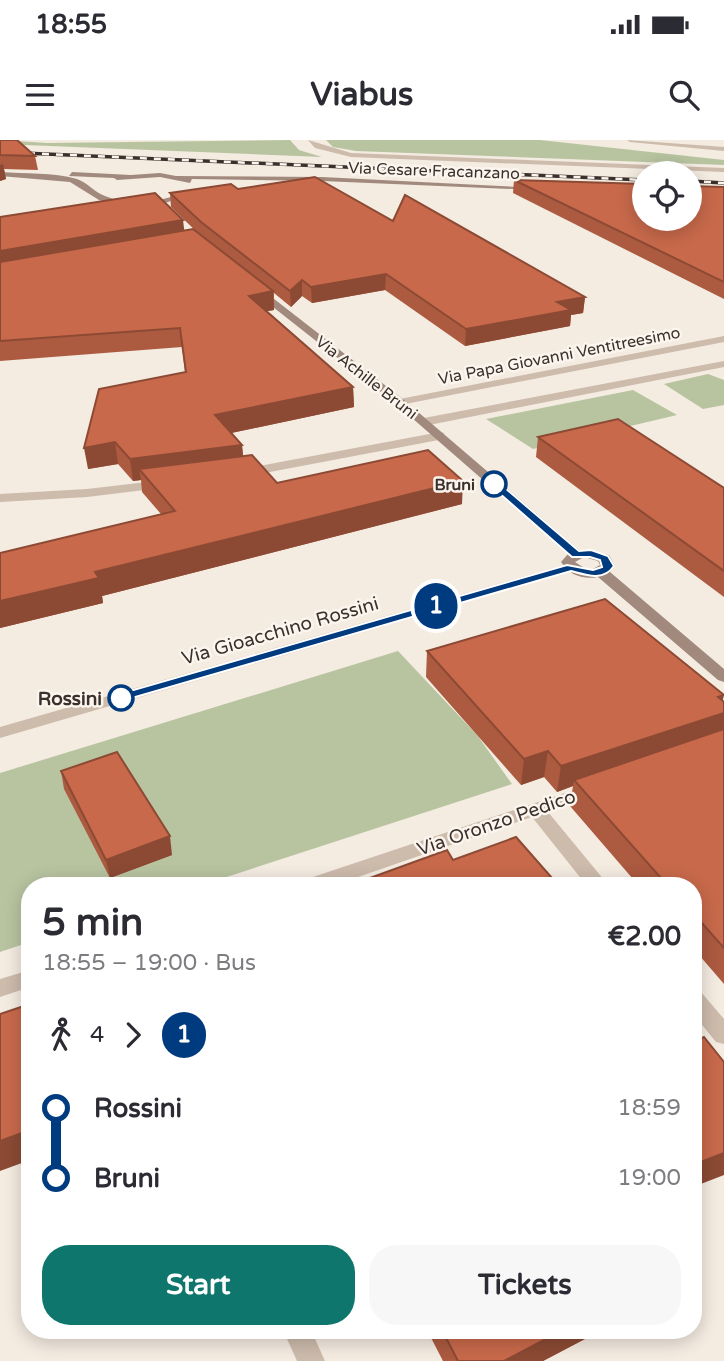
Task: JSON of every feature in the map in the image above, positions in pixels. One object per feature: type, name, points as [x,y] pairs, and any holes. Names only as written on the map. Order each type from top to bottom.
[{"type":"street","points":[[311,140],[317,147],[351,155],[724,170]]},
{"type":"street","points":[[630,140],[724,149]]},
{"type":"street","points":[[708,140],[724,142]]},
{"type":"street","name":"Via Cesare Fracanzano","points":[[0,168],[128,176],[266,178],[550,189]]},
{"type":"street","name":"Via Cesare Fracanzano","points":[[0,174],[71,180],[85,184],[102,198],[112,201],[157,202],[188,195],[196,188],[266,178]]},
{"type":"street","points":[[93,191],[103,182],[128,176]]},
{"type":"street","points":[[179,177],[195,184],[196,188]]},
{"type":"street","points":[[157,202],[169,213]]},
{"type":"street","name":"Via Achille Bruni","points":[[248,282],[424,422],[574,561]]},
{"type":"street","name":"Via Papa Giovanni Ventitreesimo","points":[[400,402],[724,339]]},
{"type":"street","points":[[424,422],[724,364]]},
{"type":"street","points":[[229,475],[440,436]]},
{"type":"street","points":[[0,498],[88,493],[177,482]]},
{"type":"street","points":[[574,561],[584,573],[601,572],[724,677]]},
{"type":"street","name":"Via Gioacchino Rossini","points":[[0,733],[574,561]]},
{"type":"street","name":"Via Oronzo Pedico","points":[[334,877],[611,783]]},
{"type":"street","points":[[536,810],[592,877]]},
{"type":"street","points":[[0,988],[21,981]]},
{"type":"street","points":[[702,1009],[724,1035]]},
{"type":"street","points":[[301,1339],[311,1361]]},
{"type":"green space","points":[[0,140],[47,143],[290,140],[299,150],[322,157],[0,144]]},
{"type":"green space","points":[[326,140],[540,140],[724,160],[724,165],[702,164],[702,161],[632,162],[356,151],[333,147]]},
{"type":"green space","points":[[708,374],[724,380],[724,405],[703,409],[664,384]]},
{"type":"green space","points":[[633,390],[677,415],[533,449],[486,419]]},
{"type":"green space","points":[[398,651],[477,735],[512,784],[227,877],[21,877],[21,945],[0,952],[0,773]]},
{"type":"building","points":[[0,140],[17,140],[35,156],[0,155]]},
{"type":"building","points":[[315,177],[393,221],[405,195],[585,297],[557,302],[571,310],[466,329],[386,274],[311,287],[302,280],[290,291],[201,222],[170,193],[231,184],[238,189]]},
{"type":"building","points":[[514,180],[632,184],[632,231],[702,231],[702,186],[724,187],[724,282]]},
{"type":"building","points":[[155,193],[183,220],[0,251],[0,217]]},
{"type":"building","points":[[193,229],[273,291],[249,296],[353,387],[215,415],[242,445],[130,459],[115,442],[84,448],[99,389],[186,372],[180,328],[0,341],[0,262]]},
{"type":"building","points":[[618,419],[724,488],[724,571],[538,437]]},
{"type":"building","points":[[428,450],[463,481],[95,572],[99,578],[0,601],[0,553],[175,511],[139,469],[252,455],[277,483]]},
{"type":"building","points":[[605,599],[724,695],[718,697],[724,702],[724,713],[561,766],[548,751],[524,759],[427,651]]},
{"type":"building","points":[[724,729],[724,948],[702,923],[702,877],[660,877],[574,780]]},
{"type":"building","points":[[117,752],[170,836],[106,860],[61,771]]},
{"type":"building","points":[[516,837],[551,877],[373,877],[447,850],[453,860]]},
{"type":"building","points":[[21,1007],[21,1133],[0,1141],[0,1014]]},
{"type":"building","points":[[704,1037],[724,1062],[724,1153],[702,1162]]},
{"type":"building","points":[[447,1339],[546,1339],[504,1361],[458,1361]]},
{"type":"railway","points":[[0,152],[632,179]]},
{"type":"railway","points":[[702,182],[724,183]]},
{"type":"bus line","name":"1","points":[[121,698],[571,567],[576,571],[593,574],[606,570],[608,562],[604,558],[591,553],[576,554],[494,484]]},
{"type":"place","name":"Bruni","points":[[494,484]]},
{"type":"place","name":"Rossini","points":[[121,698]]}]
